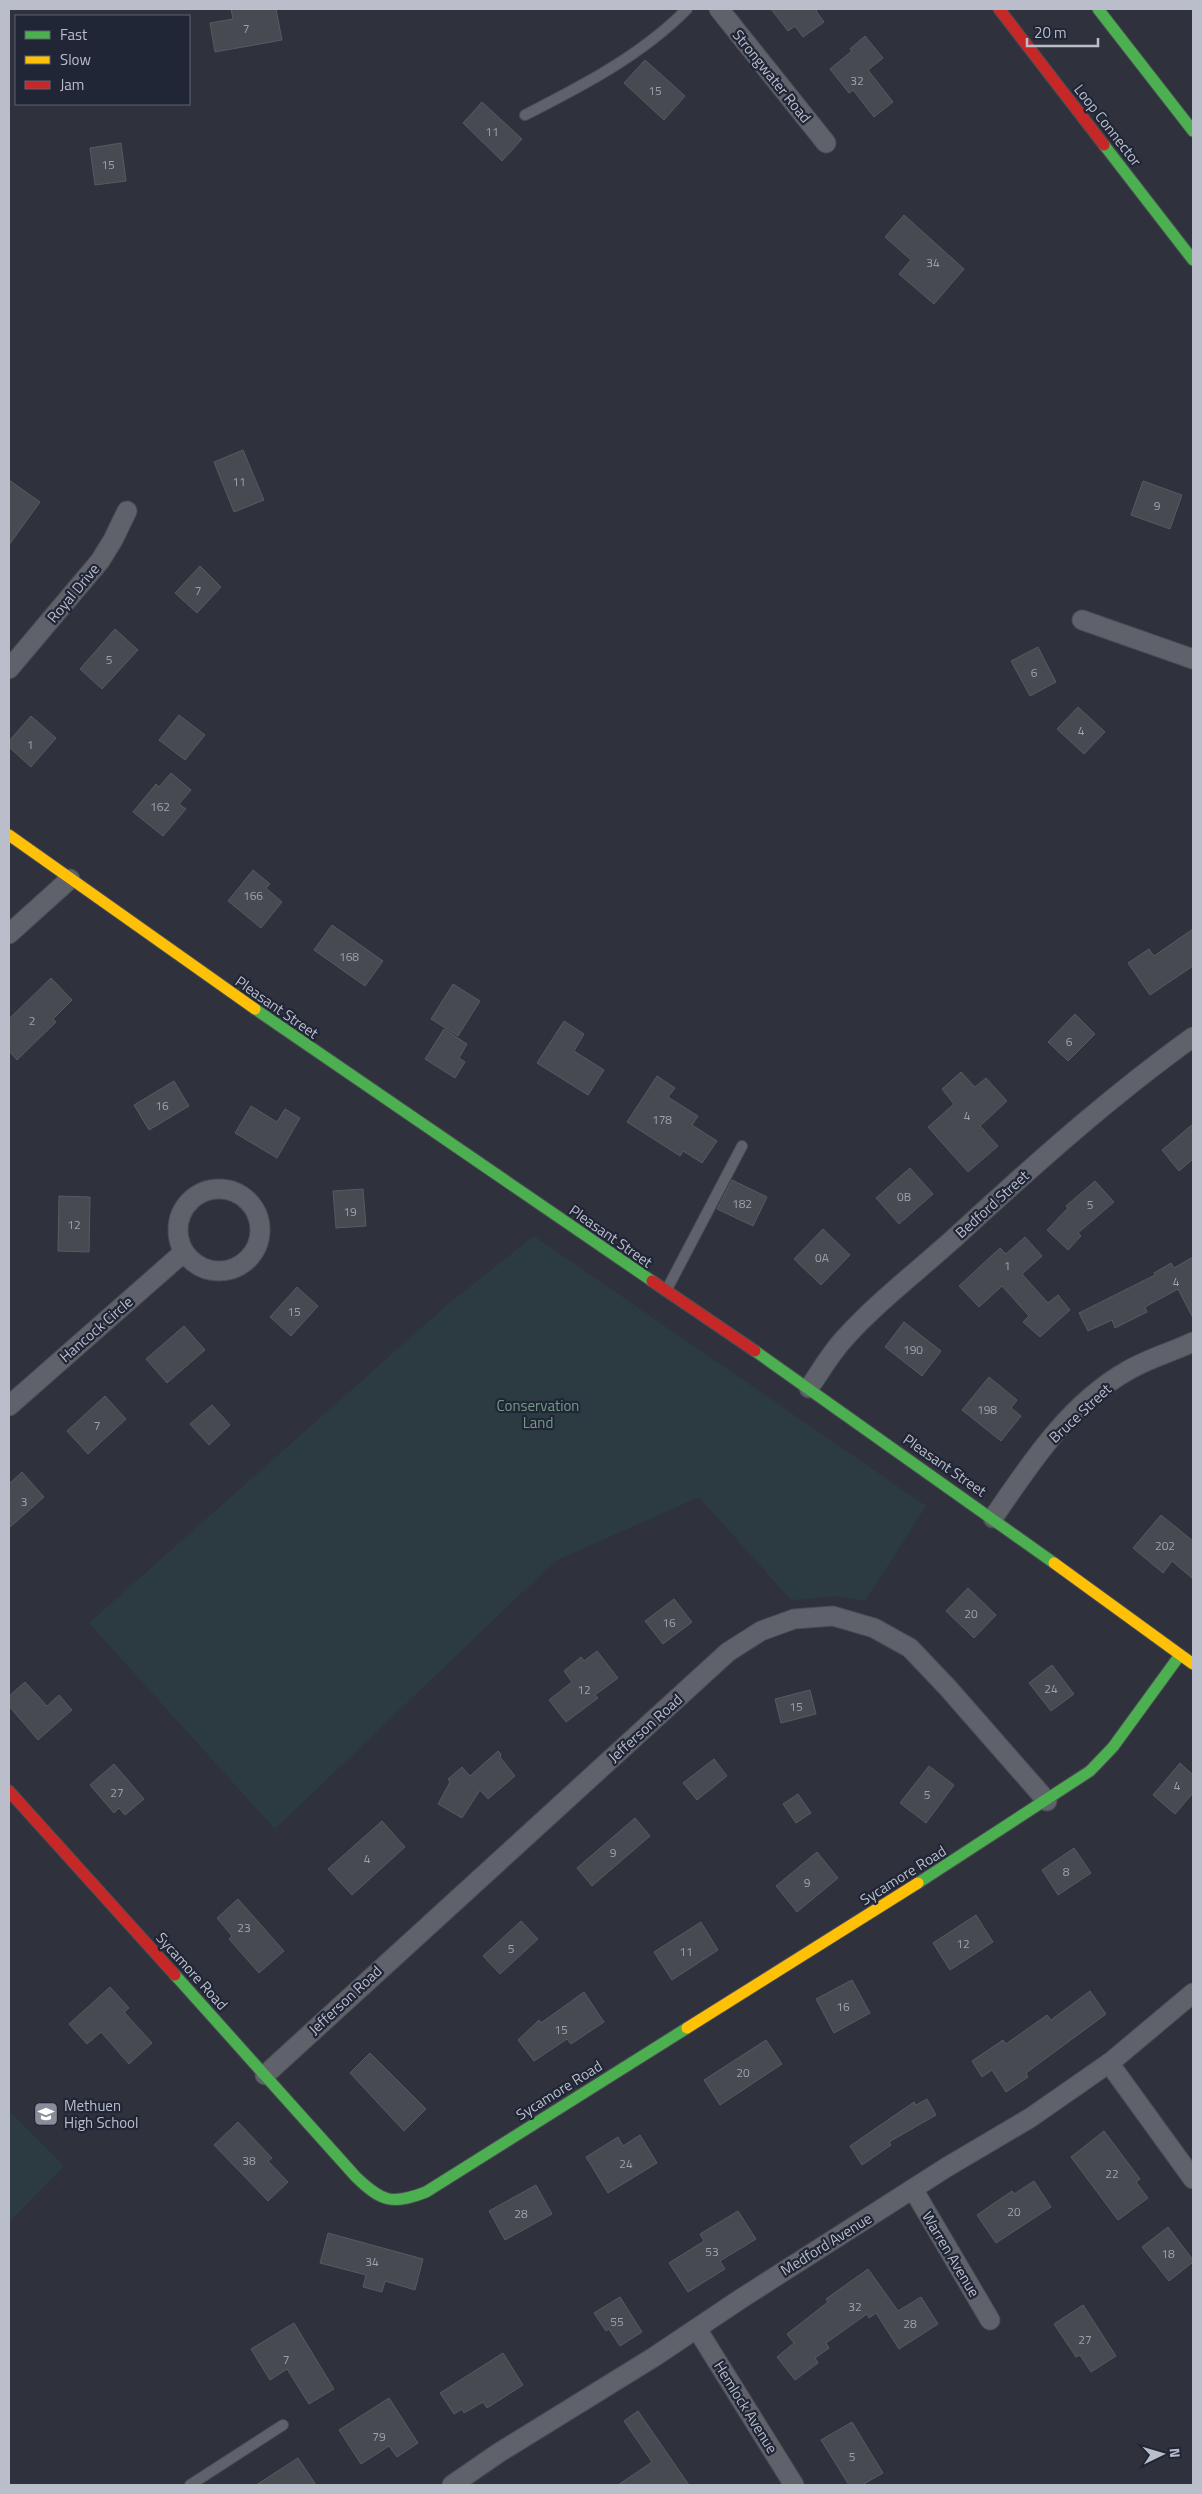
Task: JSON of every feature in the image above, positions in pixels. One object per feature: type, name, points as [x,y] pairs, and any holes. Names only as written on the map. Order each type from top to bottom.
[{"type":"main road","name":"Loop Connector","points":[[999,9],[1193,260]]},
{"type":"main road","points":[[1098,9],[1193,131]]},
{"type":"main road","name":"Pleasant Street","points":[[9,835],[357,1081],[809,1388],[994,1518],[1193,1664]]},
{"type":"main road","name":"Sycamore Road","points":[[9,1791],[378,2198],[402,2202],[426,2192],[1047,1801],[1090,1772],[1114,1747],[1180,1655]]},
{"type":"street","name":"Strongwater Road","points":[[719,9],[826,143]]},
{"type":"street","name":"Royal Drive","points":[[9,668],[100,561],[114,540],[127,511]]},
{"type":"street","points":[[1082,620],[1193,659]]},
{"type":"street","points":[[9,934],[70,879]]},
{"type":"street","name":"Bedford Street","points":[[809,1388],[843,1340],[897,1286],[1146,1070],[1193,1037]]},
{"type":"street","points":[[216,1188],[231,1190],[244,1196],[253,1207],[259,1220],[260,1233],[257,1246],[250,1257],[241,1265],[229,1270],[216,1271],[203,1268],[184,1252],[178,1239],[177,1225],[182,1211],[190,1199],[202,1191],[216,1188]]},
{"type":"street","name":"Hancock Circle","points":[[9,1406],[184,1252]]},
{"type":"street","name":"Bruce Street","points":[[994,1518],[1022,1475],[1057,1430],[1091,1398],[1126,1371],[1193,1342]]},
{"type":"street","name":"Jefferson Road","points":[[265,2075],[728,1652],[761,1631],[794,1620],[833,1616],[874,1628],[910,1648],[948,1688],[1047,1801]]},
{"type":"street","name":"Medford Avenue","points":[[452,2485],[913,2189],[1030,2118],[1110,2063],[1190,2002]]},
{"type":"street","points":[[1110,2063],[1193,2179]]},
{"type":"street","name":"Warren Avenue","points":[[913,2189],[990,2320]]},
{"type":"street","name":"Hemlock Avenue","points":[[697,2329],[794,2485]]},
{"type":"lane","points":[[525,115],[598,75],[664,33],[687,9]]},
{"type":"lane","points":[[665,1292],[742,1146]]},
{"type":"lane","points":[[190,2485],[283,2425]]},
{"type":"green space","name":"Conservation Land","points":[[534,1236],[926,1506],[865,1601],[836,1596],[791,1600],[699,1497],[555,1561],[275,1829],[89,1623],[447,1305]]},
{"type":"green space","points":[[9,2111],[64,2166],[9,2222]]},
{"type":"building","points":[[231,9],[276,9],[282,40],[215,52],[210,23],[233,19]]},
{"type":"building","points":[[771,9],[818,9],[816,11],[824,22],[803,37],[795,26],[788,31]]},
{"type":"building","points":[[865,36],[883,58],[868,70],[893,102],[874,117],[853,90],[849,93],[830,69],[852,51],[850,49]]},
{"type":"building","points":[[645,60],[685,96],[664,120],[624,83]]},
{"type":"building","points":[[482,102],[522,139],[502,161],[463,123]]},
{"type":"building","points":[[121,143],[126,181],[95,185],[90,148]]},
{"type":"building","points":[[904,215],[964,269],[934,304],[899,274],[911,260],[885,237]]},
{"type":"building","points":[[243,450],[264,500],[234,512],[214,462]]},
{"type":"building","points":[[9,480],[40,502],[9,545]]},
{"type":"building","points":[[1143,481],[1182,495],[1170,529],[1131,515]]},
{"type":"building","points":[[200,566],[221,587],[197,613],[175,593]]},
{"type":"building","points":[[115,629],[138,650],[102,689],[80,669]]},
{"type":"building","points":[[1038,647],[1056,682],[1030,696],[1011,661]]},
{"type":"building","points":[[1078,707],[1105,732],[1084,754],[1057,729]]},
{"type":"building","points":[[179,715],[205,735],[185,760],[159,740]]},
{"type":"building","points":[[31,716],[56,738],[31,767],[9,747],[9,741]]},
{"type":"building","points":[[171,773],[191,790],[179,804],[186,809],[163,836],[133,812],[156,784],[159,787]]},
{"type":"building","points":[[253,870],[270,884],[266,888],[282,902],[261,928],[228,901]]},
{"type":"building","points":[[332,925],[383,961],[365,986],[314,950]]},
{"type":"building","points":[[1193,929],[1193,966],[1150,995],[1128,963],[1149,949],[1154,956]]},
{"type":"building","points":[[51,978],[72,1000],[53,1019],[56,1022],[17,1060],[9,1051],[9,1019]]},
{"type":"building","points":[[453,984],[480,1001],[458,1036],[431,1019]]},
{"type":"building","points":[[1075,1014],[1095,1034],[1068,1061],[1048,1042]]},
{"type":"building","points":[[564,1021],[584,1034],[574,1051],[604,1070],[588,1095],[537,1063]]},
{"type":"building","points":[[444,1029],[467,1044],[459,1058],[465,1062],[455,1078],[425,1059]]},
{"type":"building","points":[[961,1072],[975,1087],[986,1078],[1007,1101],[980,1126],[998,1146],[968,1172],[928,1127],[954,1104],[942,1089]]},
{"type":"building","points":[[657,1076],[675,1088],[668,1097],[698,1116],[692,1125],[717,1141],[702,1163],[683,1151],[680,1156],[627,1122]]},
{"type":"building","points":[[174,1081],[189,1106],[149,1130],[134,1105]]},
{"type":"building","points":[[251,1106],[277,1122],[285,1109],[300,1118],[277,1158],[235,1133]]},
{"type":"building","points":[[1193,1124],[1193,1159],[1179,1171],[1162,1150]]},
{"type":"building","points":[[910,1168],[933,1194],[899,1224],[876,1198]]},
{"type":"building","points":[[732,1180],[767,1197],[753,1226],[717,1209]]},
{"type":"building","points":[[1095,1181],[1114,1202],[1078,1233],[1081,1236],[1068,1250],[1047,1230],[1068,1208],[1066,1206]]},
{"type":"building","points":[[363,1189],[366,1226],[336,1228],[333,1191]]},
{"type":"building","points":[[59,1196],[90,1197],[89,1252],[58,1251]]},
{"type":"building","points":[[823,1229],[850,1255],[821,1285],[794,1259]]},
{"type":"building","points":[[1025,1237],[1042,1256],[1022,1274],[1048,1303],[1058,1295],[1070,1310],[1040,1337],[1023,1322],[1029,1316],[1002,1286],[979,1307],[959,1286],[1000,1248],[1006,1254]]},
{"type":"building","points":[[1193,1257],[1193,1318],[1178,1289],[1145,1307],[1147,1312],[1115,1328],[1112,1320],[1088,1331],[1079,1313],[1155,1275],[1154,1273],[1171,1263],[1174,1268]]},
{"type":"building","points":[[297,1287],[318,1306],[291,1336],[270,1317]]},
{"type":"building","points":[[904,1322],[941,1351],[922,1376],[885,1347]]},
{"type":"building","points":[[184,1326],[205,1350],[167,1383],[146,1359]]},
{"type":"building","points":[[989,1377],[1017,1400],[1011,1408],[1021,1416],[1001,1441],[962,1410]]},
{"type":"building","points":[[105,1396],[126,1419],[88,1454],[67,1431]]},
{"type":"building","points":[[212,1405],[230,1425],[209,1445],[190,1424]]},
{"type":"building","points":[[22,1472],[44,1497],[9,1528],[9,1484]]},
{"type":"building","points":[[1161,1515],[1193,1541],[1193,1579],[1172,1561],[1163,1573],[1133,1548]]},
{"type":"building","points":[[968,1588],[996,1615],[974,1638],[946,1611]]},
{"type":"building","points":[[674,1599],[692,1622],[663,1644],[645,1621]]},
{"type":"building","points":[[597,1651],[618,1678],[595,1695],[598,1698],[566,1722],[549,1700],[572,1682],[564,1671],[581,1657],[584,1661]]},
{"type":"building","points":[[1052,1665],[1074,1694],[1051,1711],[1029,1683]]},
{"type":"building","points":[[25,1682],[47,1706],[59,1695],[72,1710],[38,1740],[9,1706],[9,1696]]},
{"type":"building","points":[[810,1690],[816,1714],[781,1723],[775,1699]]},
{"type":"building","points":[[498,1751],[501,1754],[500,1757],[515,1776],[488,1799],[480,1790],[462,1818],[438,1804],[450,1782],[448,1779],[462,1767],[470,1776]]},
{"type":"building","points":[[714,1759],[727,1776],[697,1800],[683,1783]]},
{"type":"building","points":[[1180,1763],[1193,1775],[1193,1793],[1175,1814],[1153,1795]]},
{"type":"building","points":[[114,1764],[144,1799],[125,1815],[119,1808],[114,1813],[90,1785]]},
{"type":"building","points":[[929,1766],[954,1785],[926,1823],[900,1803]]},
{"type":"building","points":[[798,1794],[811,1813],[796,1823],[783,1804]]},
{"type":"building","points":[[635,1818],[650,1836],[592,1886],[577,1868]]},
{"type":"building","points":[[382,1821],[405,1847],[352,1895],[328,1869]]},
{"type":"building","points":[[1074,1848],[1091,1873],[1058,1895],[1042,1870]]},
{"type":"building","points":[[817,1852],[838,1878],[797,1912],[776,1886]]},
{"type":"building","points":[[238,1899],[284,1951],[259,1973],[229,1939],[232,1936],[217,1918]]},
{"type":"building","points":[[976,1915],[993,1942],[950,1970],[933,1943]]},
{"type":"building","points":[[521,1921],[538,1939],[500,1974],[483,1956]]},
{"type":"building","points":[[701,1922],[718,1950],[672,1980],[654,1952]]},
{"type":"building","points":[[852,1980],[870,2013],[834,2033],[816,1999]]},
{"type":"building","points":[[110,1987],[129,2008],[124,2012],[152,2043],[129,2064],[101,2032],[87,2044],[69,2024]]},
{"type":"building","points":[[1090,1991],[1106,2014],[1026,2073],[1028,2077],[1006,2092],[992,2070],[982,2077],[972,2061],[1003,2040],[1006,2044],[1047,2015],[1051,2020]]},
{"type":"building","points":[[584,1992],[604,2022],[571,2044],[567,2039],[534,2061],[518,2040],[539,2020],[541,2023]]},
{"type":"building","points":[[766,2040],[782,2064],[720,2105],[704,2080]]},
{"type":"building","points":[[370,2053],[426,2109],[404,2131],[350,2073]]},
{"type":"building","points":[[927,2099],[936,2115],[889,2142],[891,2145],[862,2165],[850,2146],[914,2102],[916,2105]]},
{"type":"building","points":[[238,2122],[272,2158],[268,2161],[288,2182],[268,2201],[214,2145]]},
{"type":"building","points":[[1104,2131],[1140,2179],[1136,2182],[1148,2198],[1118,2220],[1071,2157]]},
{"type":"building","points":[[640,2135],[657,2163],[608,2193],[586,2157],[618,2137],[623,2146]]},
{"type":"building","points":[[1034,2181],[1051,2207],[996,2243],[977,2215],[1012,2191],[1014,2194]]},
{"type":"building","points":[[536,2185],[552,2214],[505,2240],[489,2211]]},
{"type":"building","points":[[738,2211],[756,2239],[720,2261],[725,2269],[688,2292],[669,2263],[704,2241],[700,2234]]},
{"type":"building","points":[[1168,2227],[1193,2260],[1193,2262],[1169,2281],[1142,2247]]},
{"type":"building","points":[[328,2233],[423,2259],[415,2290],[385,2281],[382,2292],[363,2287],[366,2275],[320,2263]]},
{"type":"building","points":[[868,2269],[898,2311],[921,2297],[938,2324],[899,2349],[876,2313],[869,2318],[867,2314],[826,2343],[829,2348],[815,2358],[818,2363],[795,2380],[777,2357],[794,2343],[787,2334],[828,2302],[826,2299]]},
{"type":"building","points":[[620,2297],[642,2332],[620,2346],[609,2329],[606,2331],[594,2313]]},
{"type":"building","points":[[1083,2305],[1116,2356],[1091,2372],[1080,2355],[1076,2357],[1054,2324]]},
{"type":"building","points":[[294,2323],[334,2389],[309,2404],[287,2369],[270,2380],[251,2349]]},
{"type":"building","points":[[503,2353],[523,2385],[487,2408],[483,2402],[464,2413],[462,2409],[454,2414],[440,2393]]},
{"type":"building","points":[[389,2398],[418,2443],[397,2457],[389,2446],[361,2464],[339,2430]]},
{"type":"building","points":[[638,2411],[689,2485],[618,2485],[652,2462],[624,2421]]},
{"type":"building","points":[[852,2422],[883,2473],[862,2485],[849,2485],[821,2440]]},
{"type":"building","points":[[298,2458],[316,2485],[256,2485]]},
{"type":"traffic: fast","points":[[1098,9],[1193,131]]},
{"type":"traffic: fast","points":[[1104,145],[1193,260]]},
{"type":"traffic: fast","points":[[255,1009],[652,1281]]},
{"type":"traffic: fast","points":[[755,1351],[1054,1563]]},
{"type":"traffic: fast","points":[[918,1883],[1090,1771],[1113,1747],[1180,1655]]},
{"type":"traffic: fast","points":[[175,1975],[356,2177],[373,2192],[388,2199],[396,2200],[426,2192],[687,2028]]},
{"type":"traffic: slow","points":[[9,835],[255,1009]]},
{"type":"traffic: slow","points":[[1054,1563],[1193,1664]]},
{"type":"traffic: slow","points":[[687,2028],[918,1883]]},
{"type":"traffic: jam","points":[[999,9],[1104,145]]},
{"type":"traffic: jam","points":[[652,1281],[755,1351]]},
{"type":"traffic: jam","points":[[9,1791],[175,1975]]},
{"type":"place","name":"Methuen High School","points":[[46,2114]]}]
